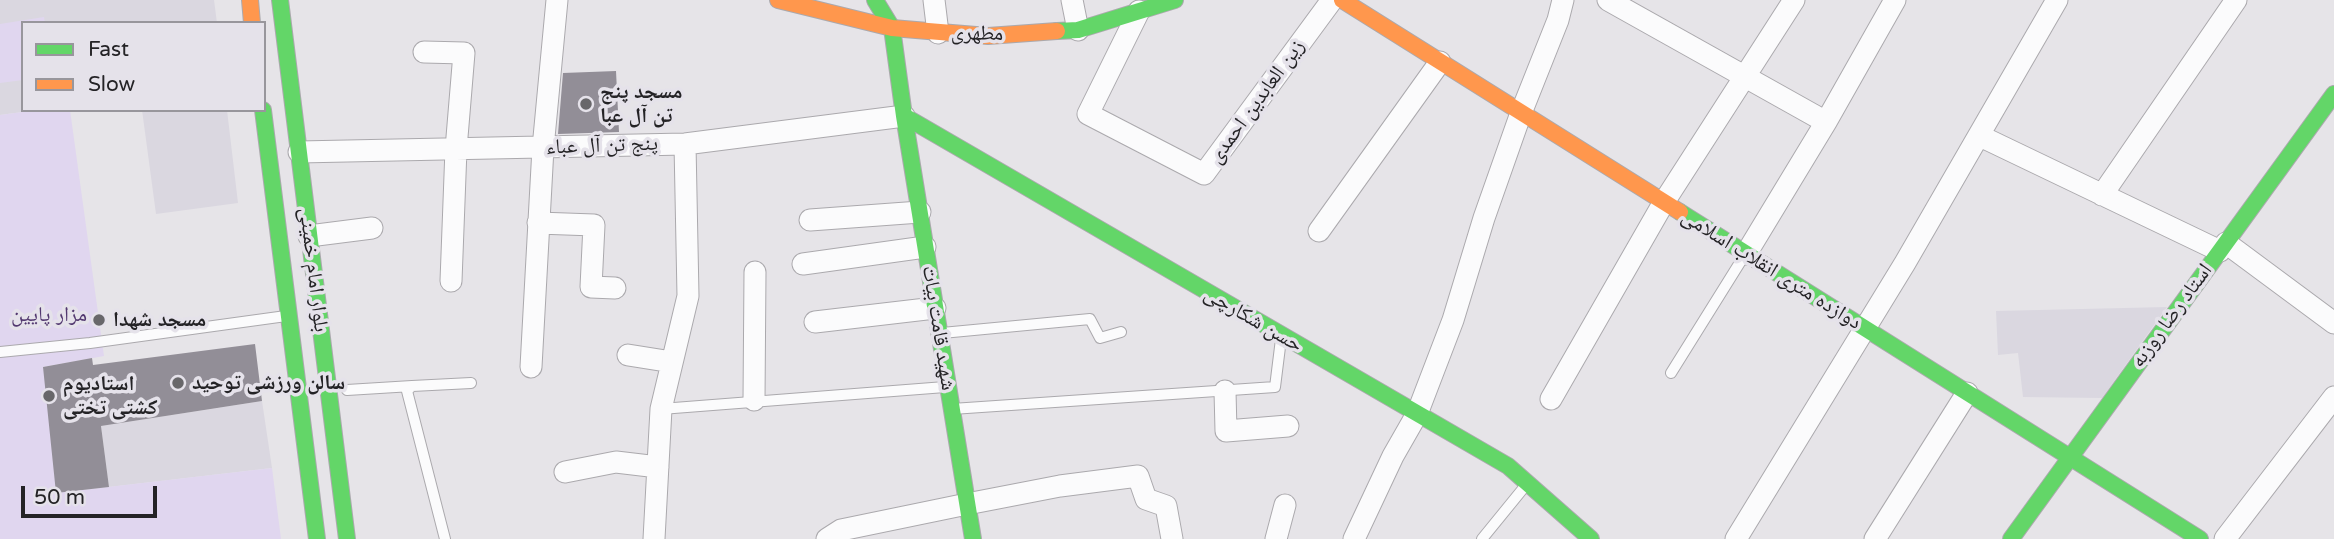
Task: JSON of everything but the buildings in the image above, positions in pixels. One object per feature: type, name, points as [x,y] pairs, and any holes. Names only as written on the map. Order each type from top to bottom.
[{"type":"street","points":[[250,0],[252,21]]},
{"type":"street","name":"بلوار امام خمینی","points":[[280,0],[347,539]]},
{"type":"street","points":[[531,367],[543,148],[557,0]]},
{"type":"street","name":"مطهری","points":[[778,0],[892,28],[988,36],[1077,30],[1175,0]]},
{"type":"street","points":[[875,0],[892,28]]},
{"type":"street","points":[[934,0],[938,33]]},
{"type":"street","points":[[1072,0],[1077,30]]},
{"type":"street","name":"زین العابدین احمدی","points":[[1139,11],[1088,114],[1204,174],[1332,0]]},
{"type":"street","name":"دوازده متری انقلاب اسلامی","points":[[1342,0],[2200,539]]},
{"type":"street","points":[[1354,539],[1393,456],[1417,414],[1453,320],[1521,113],[1558,20],[1563,0]]},
{"type":"street","points":[[1608,0],[1826,122]]},
{"type":"street","points":[[1551,399],[1664,202],[1794,0]]},
{"type":"street","points":[[1736,539],[1866,329],[2057,0]]},
{"type":"street","points":[[2102,195],[2236,0]]},
{"type":"street","points":[[1746,254],[1826,122],[1891,1]]},
{"type":"street","name":"شهید قامت بیات","points":[[892,28],[919,212],[973,539]]},
{"type":"street","points":[[424,51],[464,53],[456,149],[451,281]]},
{"type":"street","points":[[1320,231],[1440,62]]},
{"type":"street","name":"استاد رضا روزبه","points":[[2011,539],[2334,94]]},
{"type":"street","name":"بلوار امام خمینی","points":[[263,112],[317,539]]},
{"type":"street","name":"پنج تن آل عباء","points":[[299,152],[685,144],[904,116]]},
{"type":"street","name":"حسن شکارچی","points":[[904,116],[1508,466],[1591,539]]},
{"type":"street","points":[[1980,136],[2102,195],[2223,247],[2334,323]]},
{"type":"street","points":[[654,539],[661,409],[688,296],[685,144]]},
{"type":"street","points":[[810,220],[919,212]]},
{"type":"street","points":[[538,223],[594,225],[591,287],[615,288]]},
{"type":"street","points":[[309,236],[372,228]]},
{"type":"street","points":[[803,264],[925,247]]},
{"type":"street","points":[[754,400],[755,272]]},
{"type":"street","points":[[815,322],[935,308]]},
{"type":"street","points":[[628,355],[672,362]]},
{"type":"street","points":[[1225,391],[1226,431],[1288,426]]},
{"type":"street","points":[[1875,539],[1967,393]]},
{"type":"street","points":[[2225,539],[2334,397]]},
{"type":"street","points":[[565,472],[616,462],[658,467]]},
{"type":"street","points":[[837,536],[967,504],[1060,486],[1138,476],[1146,499],[1167,506],[1172,539]]},
{"type":"street","points":[[1276,539],[1285,505]]},
{"type":"lane","points":[[1671,373],[1746,254]]},
{"type":"lane","points":[[0,352],[90,343],[289,315]]},
{"type":"lane","points":[[939,333],[1090,319],[1100,338],[1121,332]]},
{"type":"lane","points":[[952,409],[1275,387],[1281,336]]},
{"type":"lane","points":[[347,390],[471,383]]},
{"type":"lane","points":[[412,386],[407,391],[445,539]]},
{"type":"lane","points":[[661,409],[948,387]]},
{"type":"lane","points":[[1482,539],[1527,483]]},
{"type":"shaded area","points":[[0,0],[214,0],[217,21],[21,21],[22,112],[0,115]]},
{"type":"shaded area","points":[[142,112],[227,112],[238,203],[156,214]]},
{"type":"shaded area","points":[[2167,307],[2102,398],[2023,397],[2018,353],[1998,355],[1996,311]]},
{"type":"shaded area","points":[[262,401],[272,468],[109,487],[101,426]]},
{"type":"green space","points":[[44,17],[45,21],[21,21],[21,80],[0,83],[0,24]]},
{"type":"green space","name":"مزار پایین","points":[[70,112],[104,356],[43,367],[49,396],[56,493],[272,468],[281,539],[0,539],[0,115]]},
{"type":"traffic: fast","points":[[280,0],[347,539]]},
{"type":"traffic: fast","points":[[875,0],[892,28],[973,539]]},
{"type":"traffic: fast","points":[[1057,31],[1078,30],[1175,0]]},
{"type":"traffic: fast","points":[[2011,539],[2334,94]]},
{"type":"traffic: fast","points":[[263,112],[317,539]]},
{"type":"traffic: fast","points":[[904,116],[1508,466],[1591,539]]},
{"type":"traffic: fast","points":[[1680,212],[2200,539]]},
{"type":"traffic: slow","points":[[250,0],[252,21]]},
{"type":"traffic: slow","points":[[778,0],[892,28],[988,36],[1057,31]]},
{"type":"traffic: slow","points":[[1342,0],[1680,212]]},
{"type":"place","name":"مسجد پنج تن آل عبا","points":[[586,104]]},
{"type":"place","name":"مسجد شهدا","points":[[99,320]]},
{"type":"place","name":"سالن ورزشی توحید","points":[[178,383]]},
{"type":"place","name":"استادیوم کشتى تختى","points":[[49,396]]}]
